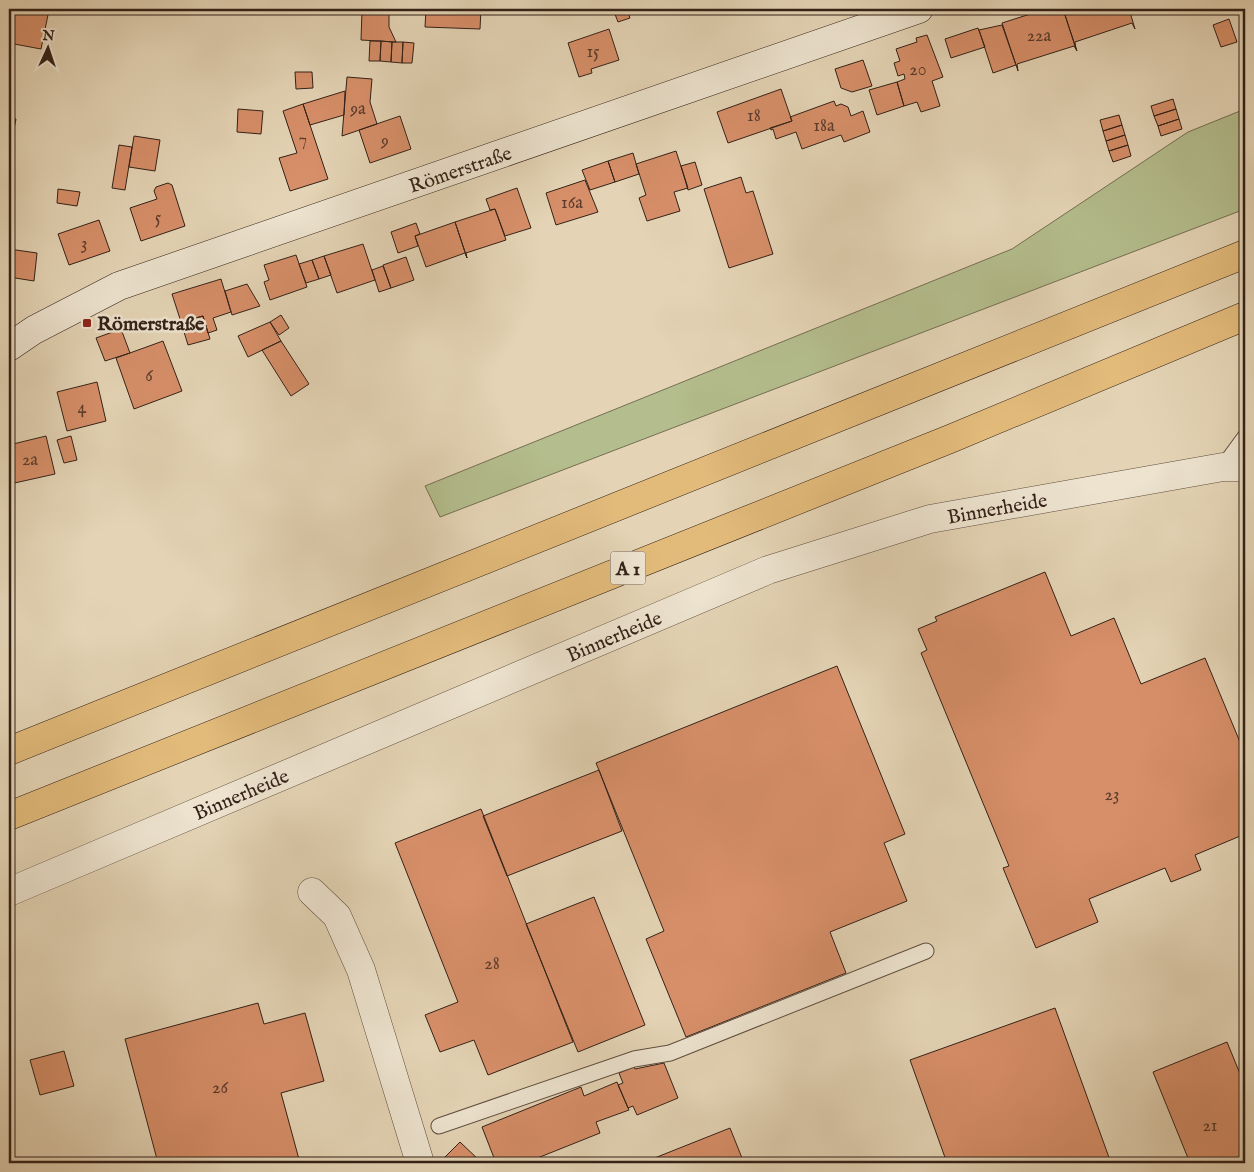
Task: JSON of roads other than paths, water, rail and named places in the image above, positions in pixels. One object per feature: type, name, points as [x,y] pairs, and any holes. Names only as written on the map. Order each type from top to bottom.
[{"type":"highway","points":[[9,751],[1245,254]]},
{"type":"highway","name":"A 1","points":[[9,816],[941,443],[1245,316]]},
{"type":"street","name":"Römerstraße","points":[[9,347],[34,330],[119,286],[919,9]]},
{"type":"street","name":"Binnerheide","points":[[9,892],[768,570],[930,520],[1234,467]]},
{"type":"street","points":[[312,892],[337,916],[361,970],[420,1163]]},
{"type":"lane","points":[[1234,467],[1245,437]]},
{"type":"lane","points":[[439,1126],[634,1059],[670,1053],[926,951]]},
{"type":"place","name":"Römerstraße","points":[[87,323]]}]
